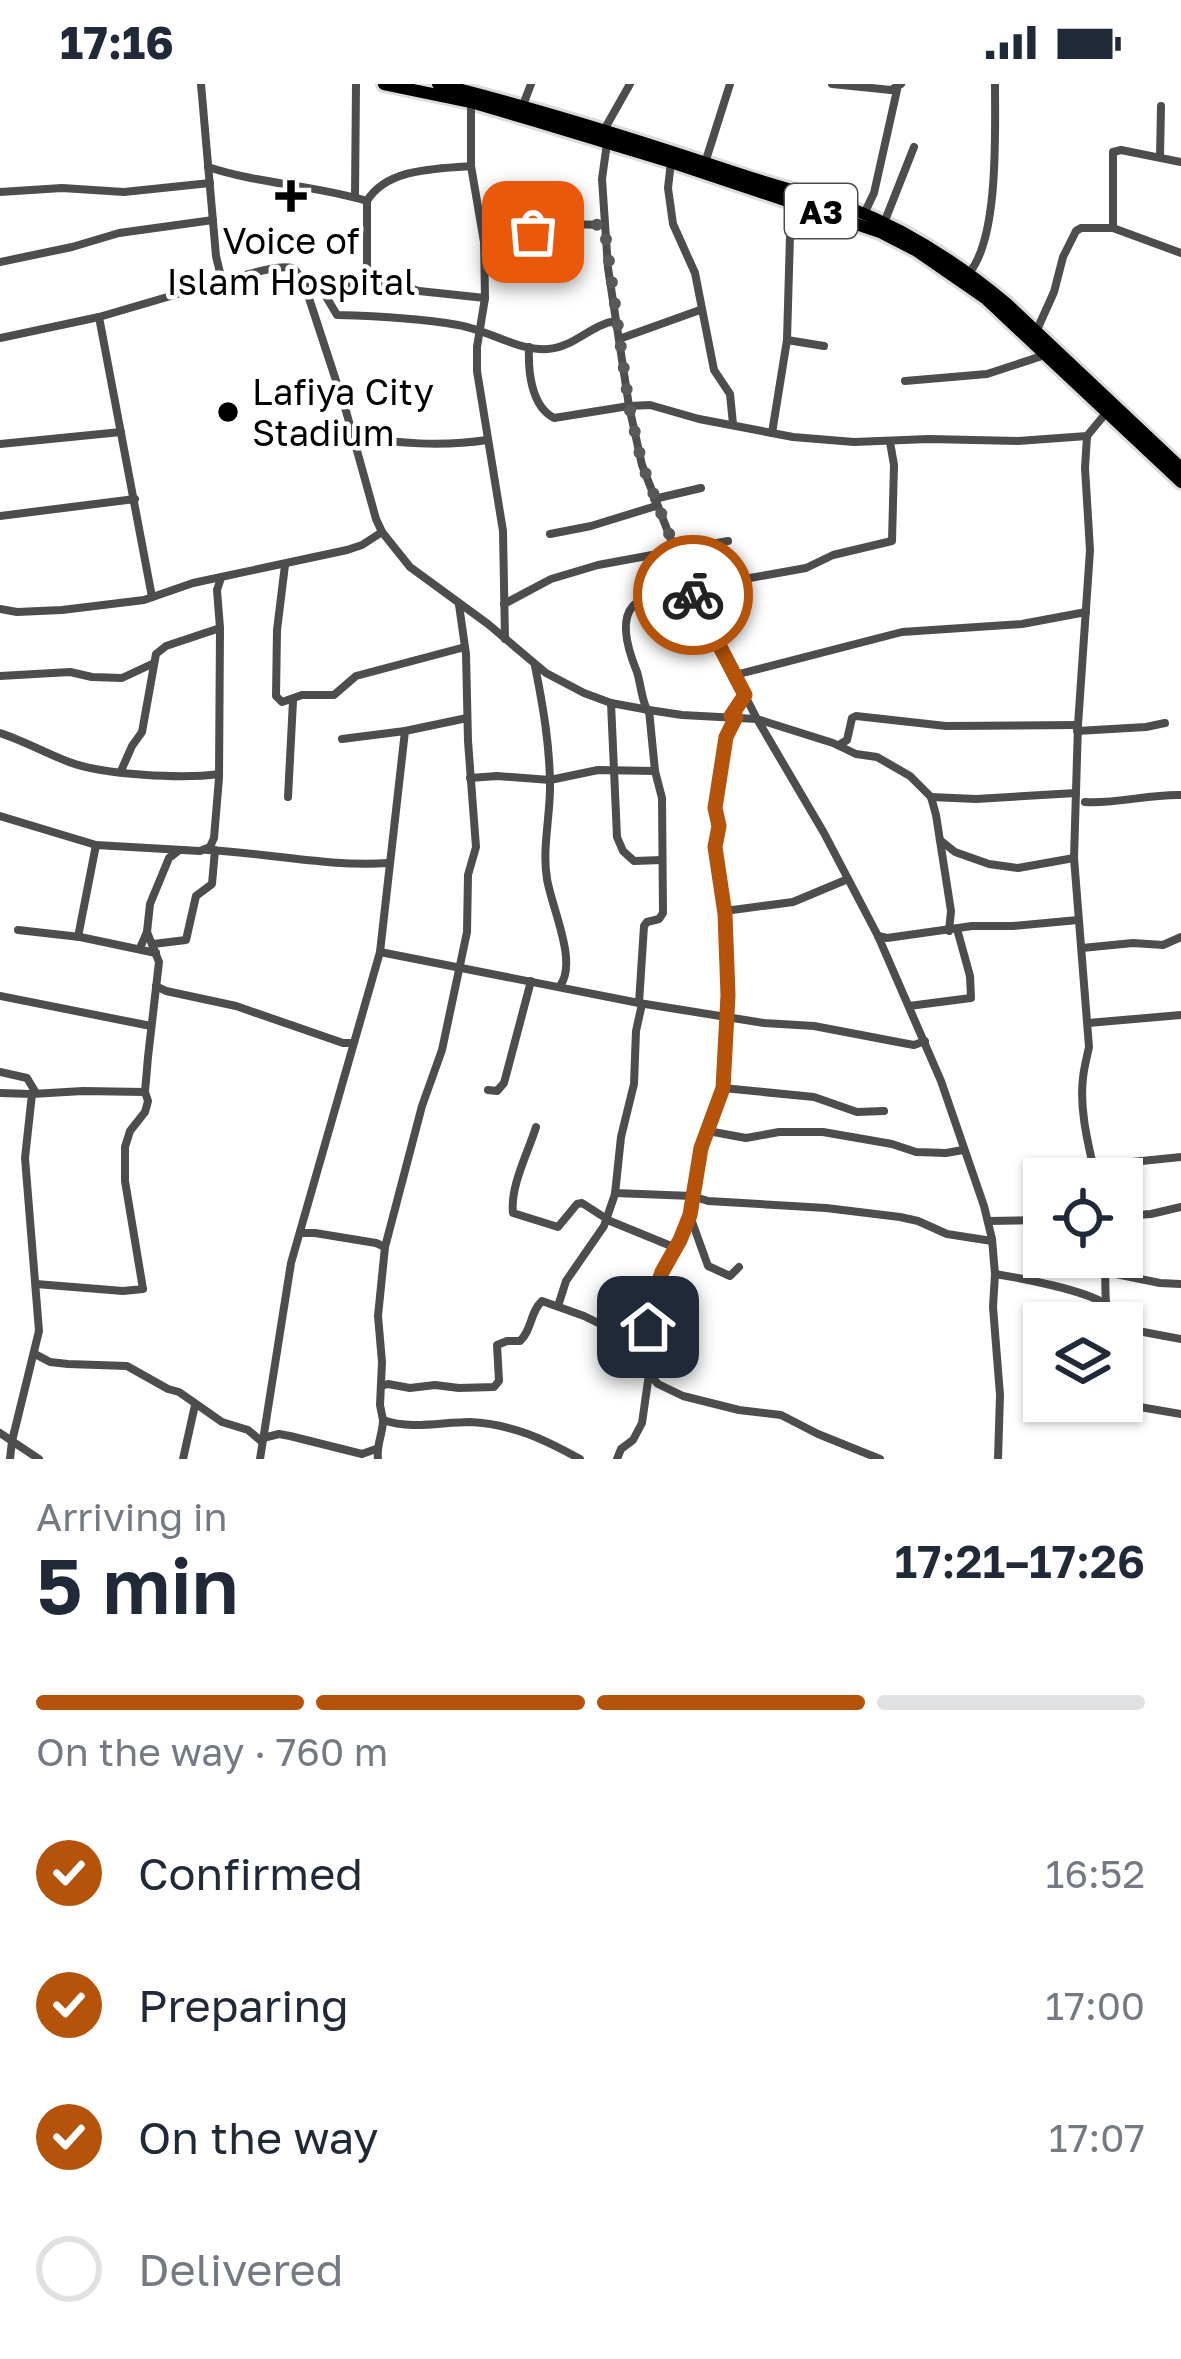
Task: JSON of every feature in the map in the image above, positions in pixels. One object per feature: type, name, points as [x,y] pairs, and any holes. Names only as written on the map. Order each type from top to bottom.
[{"type":"highway","name":"A3","points":[[384,84],[705,163],[864,214],[911,236],[1006,303],[1181,469]]},
{"type":"highway","name":"A3","points":[[438,84],[523,105],[671,162],[880,232],[916,251],[985,298],[1181,482]]},
{"type":"street","points":[[201,84],[216,256],[223,281]]},
{"type":"street","points":[[355,197],[356,84]]},
{"type":"street","points":[[523,105],[531,84]]},
{"type":"street","points":[[630,84],[605,137],[602,178],[616,321],[642,464],[689,588],[883,941],[925,1041],[992,1241],[1000,1395],[998,1459]]},
{"type":"street","points":[[705,163],[730,84]]},
{"type":"street","points":[[832,84],[897,90],[874,193],[864,214]]},
{"type":"street","points":[[891,90],[901,84]]},
{"type":"street","points":[[969,273],[982,254],[988,224],[995,84]]},
{"type":"street","points":[[471,102],[471,166],[484,242],[476,371],[502,531],[505,639]]},
{"type":"street","points":[[1160,157],[1161,106]]},
{"type":"street","points":[[884,223],[914,146]]},
{"type":"street","points":[[1113,228],[1113,152],[1181,162]]},
{"type":"street","points":[[671,162],[673,224],[695,273],[714,370],[730,394],[733,424]]},
{"type":"street","points":[[368,283],[367,201],[371,193],[409,172],[471,166]]},
{"type":"street","points":[[208,167],[367,201]]},
{"type":"street","points":[[0,192],[62,188],[124,192],[210,183]]},
{"type":"street","points":[[772,433],[787,340],[791,201]]},
{"type":"street","points":[[0,262],[119,233],[213,220]]},
{"type":"street","points":[[484,242],[568,224],[604,225]]},
{"type":"street","points":[[1036,332],[1063,257],[1081,228],[1113,228],[1181,254]]},
{"type":"street","points":[[0,338],[99,317],[223,281],[287,267],[298,272],[382,532],[410,567],[534,664],[610,704],[682,716],[757,719],[881,759],[910,776],[931,797],[953,927],[970,976],[970,998],[909,1006]]},
{"type":"street","points":[[318,283],[337,315],[410,318],[481,331],[545,350],[567,345],[616,321]]},
{"type":"street","points":[[305,286],[368,283],[484,298]]},
{"type":"street","points":[[619,339],[700,310]]},
{"type":"street","points":[[99,317],[152,597]]},
{"type":"street","points":[[787,340],[824,346]]},
{"type":"street","points":[[529,346],[533,389],[549,417],[629,406],[662,408],[772,433],[836,441],[1088,436]]},
{"type":"street","points":[[904,382],[987,374],[1046,354]]},
{"type":"street","points":[[1091,1158],[1082,1088],[1089,1047],[1074,858],[1090,550],[1085,468],[1088,436],[1106,412]]},
{"type":"street","points":[[0,444],[122,432]]},
{"type":"street","points":[[353,436],[443,445],[487,440]]},
{"type":"street","points":[[558,1306],[566,1281],[608,1222],[632,1094],[644,926],[663,913],[662,798],[648,710],[628,645],[629,610],[636,602],[689,588],[703,592],[806,568],[833,555],[892,541],[895,465],[890,442]]},
{"type":"street","points":[[550,534],[591,526],[701,488]]},
{"type":"street","points":[[0,516],[135,499]]},
{"type":"street","points":[[0,609],[62,610],[152,597],[362,544],[382,532]]},
{"type":"street","points":[[504,604],[550,579],[625,558],[728,541]]},
{"type":"street","points":[[286,565],[277,630],[276,696],[282,702],[302,695],[334,695],[356,676],[465,647]]},
{"type":"street","points":[[18,930],[140,949],[186,940],[196,896],[212,884],[219,774],[221,578]]},
{"type":"street","points":[[208,580],[218,590]]},
{"type":"street","points":[[698,604],[703,592]]},
{"type":"street","points":[[262,1440],[279,1434],[377,1455],[385,1424],[378,1301],[383,1243],[442,1050],[469,916],[468,875],[476,848],[465,647],[458,603]]},
{"type":"street","points":[[735,675],[902,632],[1022,624],[1086,612]]},
{"type":"street","points":[[121,771],[142,732],[156,654],[166,646],[220,628]]},
{"type":"street","points":[[0,676],[70,673],[122,678],[153,664]]},
{"type":"street","points":[[534,664],[550,780],[545,866],[568,957],[564,986]]},
{"type":"street","points":[[617,1459],[642,1423],[649,1374],[648,1312],[690,1215],[701,1148],[723,1088],[729,1016],[715,802],[726,737],[745,695]]},
{"type":"street","points":[[633,708],[640,696]]},
{"type":"street","points":[[288,797],[293,700]]},
{"type":"street","points":[[610,704],[617,837],[634,861],[662,860]]},
{"type":"street","points":[[838,746],[847,740],[856,716],[946,726],[1078,728],[1165,723]]},
{"type":"street","points":[[342,739],[467,718]]},
{"type":"street","points":[[260,1459],[292,1263],[380,952],[405,731]]},
{"type":"street","points":[[0,733],[98,769],[182,778],[219,774]]},
{"type":"street","points":[[470,778],[550,780],[598,770],[655,771]]},
{"type":"street","points":[[931,797],[1103,803],[1181,795]]},
{"type":"street","points":[[0,816],[96,844],[167,854],[213,848],[239,855],[388,866]]},
{"type":"street","points":[[940,840],[955,852],[989,864],[1023,869],[1074,858]]},
{"type":"street","points":[[78,937],[96,844]]},
{"type":"street","points":[[942,859],[955,852]]},
{"type":"street","points":[[140,949],[167,854]]},
{"type":"street","points":[[725,910],[793,902],[848,879]]},
{"type":"street","points":[[883,941],[953,927],[1078,920]]},
{"type":"street","points":[[36,1284],[142,1291],[125,1181],[125,1147],[148,1101],[151,1026],[159,991],[155,949],[147,932]]},
{"type":"street","points":[[1082,948],[1179,942]]},
{"type":"street","points":[[380,952],[640,1003],[772,1024],[804,1024],[914,1045],[925,1041]]},
{"type":"street","points":[[488,1090],[497,1091],[504,1083],[530,981]]},
{"type":"street","points":[[159,991],[236,1006],[352,1043]]},
{"type":"street","points":[[0,996],[151,1026]]},
{"type":"street","points":[[1088,1023],[1181,1016]]},
{"type":"street","points":[[0,1072],[27,1078],[35,1094],[25,1158],[39,1330],[10,1459]]},
{"type":"street","points":[[723,1088],[814,1097],[851,1110],[884,1111]]},
{"type":"street","points":[[0,1094],[146,1092]]},
{"type":"street","points":[[536,1127],[518,1180],[513,1214],[559,1227],[582,1203],[608,1222],[676,1247]]},
{"type":"street","points":[[708,1131],[746,1138],[823,1132],[916,1152],[963,1150]]},
{"type":"street","points":[[1143,1161],[1181,1157]]},
{"type":"street","points":[[615,1193],[900,1217],[947,1234],[992,1241]]},
{"type":"street","points":[[1143,1215],[1181,1207]]},
{"type":"street","points":[[690,1215],[708,1266],[730,1276],[739,1268]]},
{"type":"street","points":[[988,1221],[1023,1220]]},
{"type":"street","points":[[300,1233],[383,1243]]},
{"type":"street","points":[[994,1274],[1019,1276],[1102,1302]]},
{"type":"street","points":[[994,1287],[1009,1276]]},
{"type":"street","points":[[1105,1302],[1106,1278]]},
{"type":"street","points":[[1143,1278],[1181,1284]]},
{"type":"street","points":[[1094,1297],[1106,1292]]},
{"type":"street","points":[[384,1382],[410,1388],[494,1387],[499,1381],[497,1345],[521,1340],[541,1302],[650,1351]]},
{"type":"street","points":[[1143,1332],[1181,1340]]},
{"type":"street","points":[[637,1342],[649,1335]]},
{"type":"street","points":[[35,1354],[50,1362],[127,1366],[179,1392],[221,1422],[262,1440]]},
{"type":"street","points":[[649,1374],[683,1396],[781,1415],[880,1459]]},
{"type":"street","points":[[183,1459],[195,1403]]},
{"type":"street","points":[[1143,1408],[1181,1414]]},
{"type":"street","points":[[385,1424],[510,1426],[580,1459]]},
{"type":"street","points":[[0,1433],[39,1459]]},
{"type":"way so far","points":[[533,232],[568,224],[604,225],[629,406],[642,464],[693,595]]},
{"type":"place","name":"Voice of Islam Hospital","points":[[291,196]]},
{"type":"place","name":"Lafiya City Stadium","points":[[228,412]]},
{"type":"route","points":[[648,1327],[648,1312],[662,1272],[690,1215],[701,1148],[723,1088],[729,1016],[715,808],[726,737],[736,717],[731,716],[745,695],[693,595]]}]
